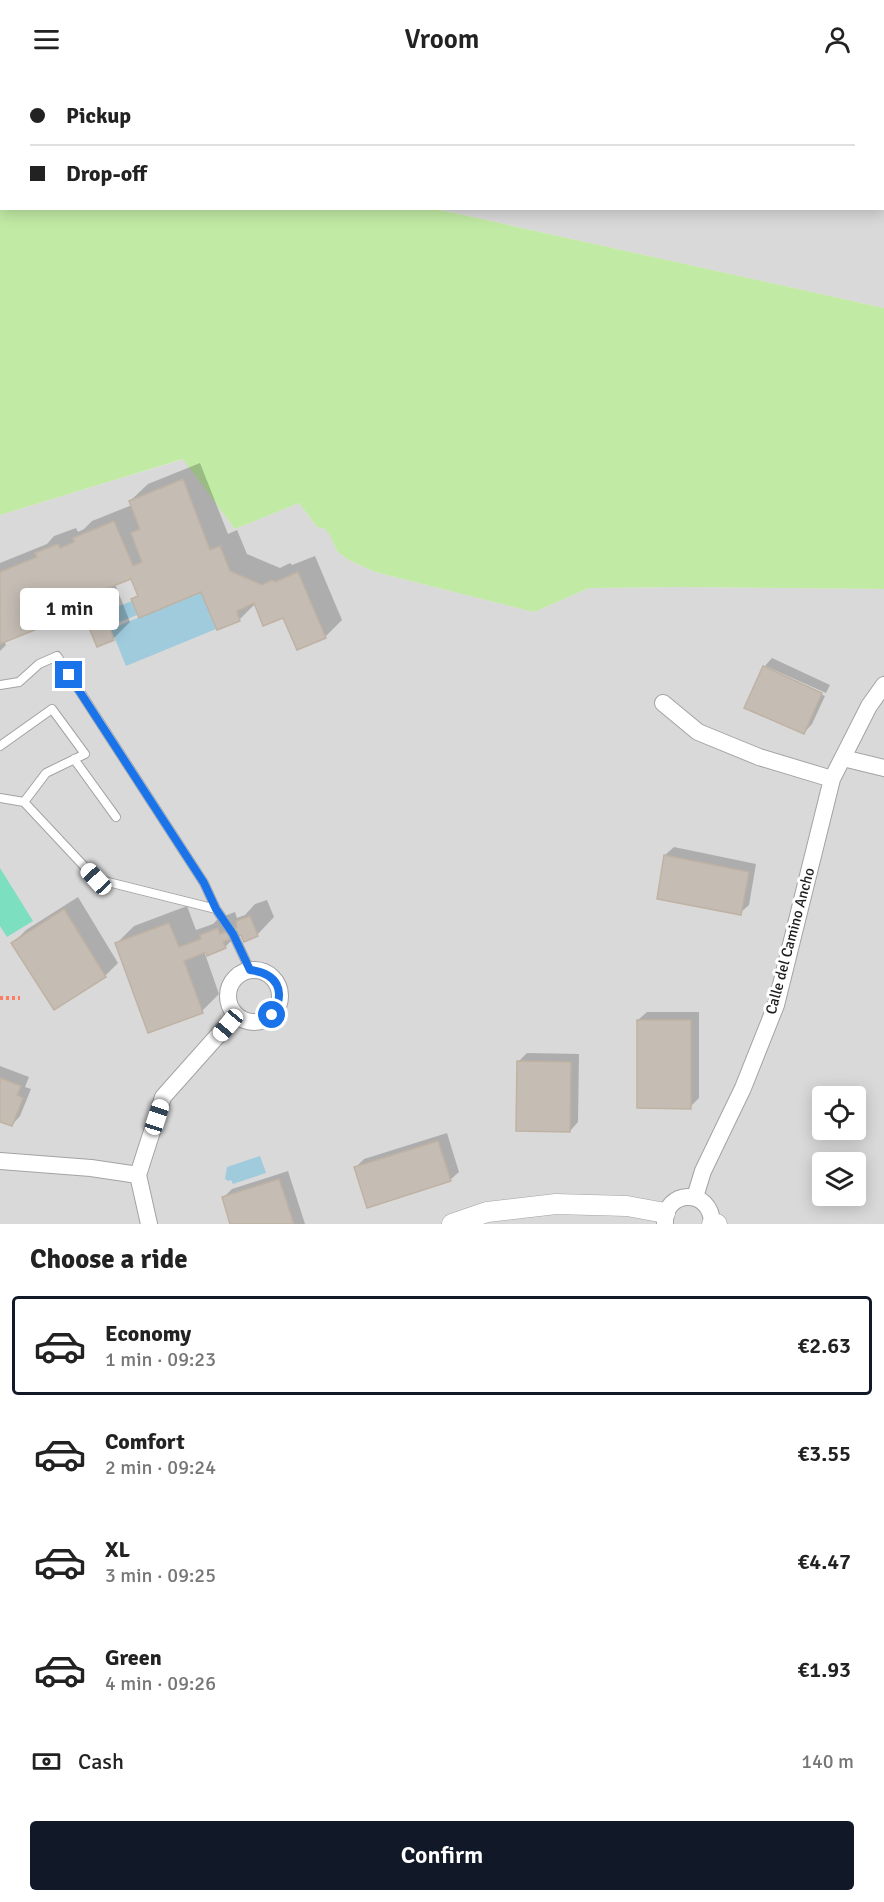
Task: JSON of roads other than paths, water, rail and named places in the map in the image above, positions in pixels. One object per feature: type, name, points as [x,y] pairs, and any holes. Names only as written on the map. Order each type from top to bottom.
[{"type":"street","name":"Calle del Camino Ancho","points":[[695,1197],[703,1171],[743,1088],[776,1005],[832,779],[869,706],[884,685]]},
{"type":"street","points":[[663,703],[698,732],[759,757],[832,779]]},
{"type":"street","points":[[843,758],[884,768]]},
{"type":"street","points":[[250,970],[262,972],[274,979],[279,990],[279,1004],[272,1015],[261,1022],[248,1022],[236,1015],[230,1006],[228,994],[231,983],[239,975],[250,970]]},
{"type":"street","points":[[149,1224],[138,1175],[163,1097],[236,1015]]},
{"type":"street","points":[[0,1161],[91,1168],[138,1175]]},
{"type":"street","points":[[452,1224],[486,1212],[556,1204],[627,1206],[665,1219],[674,1201],[687,1196],[695,1197],[709,1207],[714,1224]]},
{"type":"lane","points":[[0,685],[19,682],[39,664],[57,656],[204,883],[250,970]]},
{"type":"lane","points":[[0,746],[52,709],[84,754],[46,773],[24,802]]},
{"type":"lane","points":[[74,759],[116,817]]},
{"type":"lane","points":[[0,798],[24,802],[96,879],[216,909]]},
{"type":"water","points":[[201,592],[216,629],[126,666],[111,629],[115,626],[109,626],[104,612],[132,601],[137,615],[117,623],[118,626]]},
{"type":"water","points":[[260,1156],[266,1173],[233,1184],[231,1180],[225,1179],[227,1167]]}]
